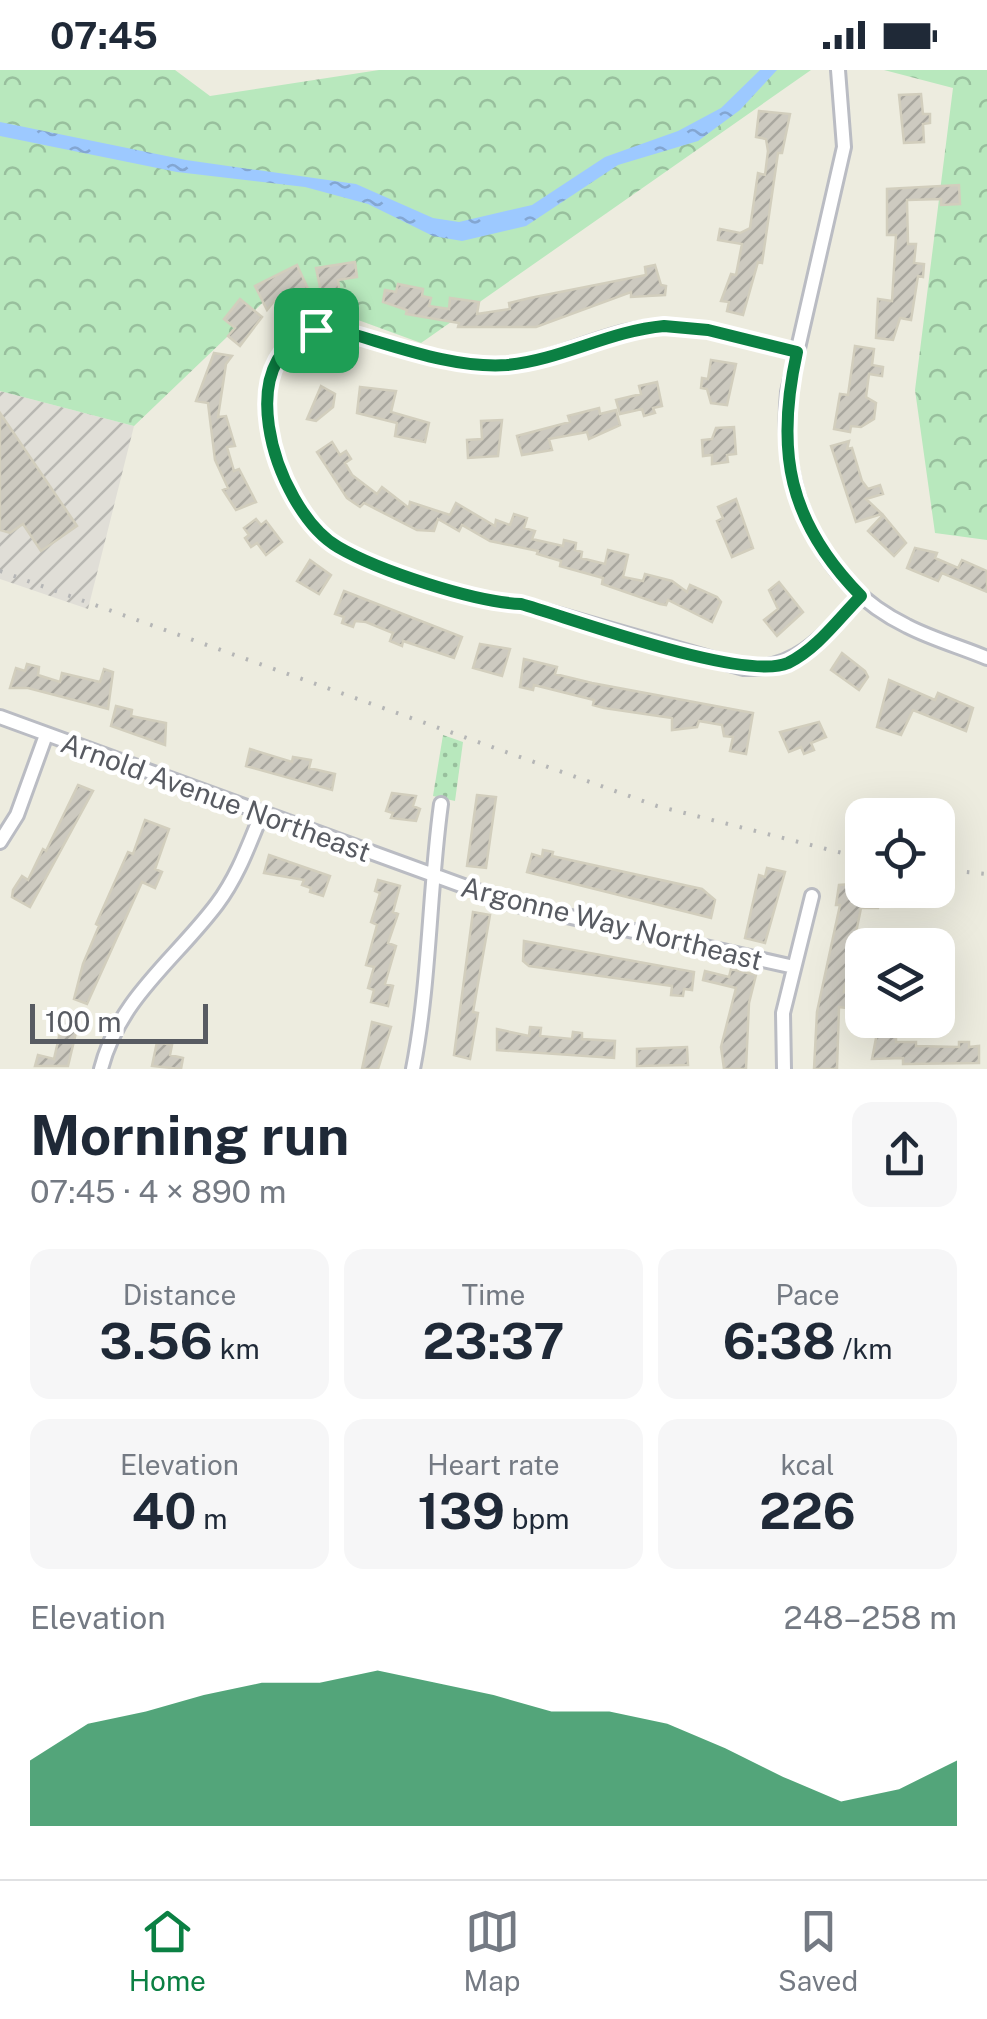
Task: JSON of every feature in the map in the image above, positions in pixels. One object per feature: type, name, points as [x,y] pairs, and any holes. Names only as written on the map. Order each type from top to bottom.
[{"type":"street","points":[[838,70],[843,92],[844,147],[785,422],[792,486],[818,546],[861,596],[908,627],[987,658]]},
{"type":"street","points":[[797,352],[708,330],[664,326],[626,332],[561,354],[504,365],[449,360],[334,329],[316,330],[292,344],[269,378],[268,432],[275,458],[300,504],[336,546],[461,595],[490,603],[521,604],[744,668],[766,669],[804,654],[861,596]]},
{"type":"street","name":"Arnold Avenue Northeast","points":[[0,717],[431,878]]},
{"type":"street","points":[[0,842],[16,815],[46,735]]},
{"type":"street","points":[[413,1069],[425,1006],[431,878],[442,804]]},
{"type":"street","points":[[101,1069],[114,1030],[136,996],[228,888],[262,812]]},
{"type":"street","name":"Argonne Way Northeast","points":[[431,878],[512,904],[794,967]]},
{"type":"street","points":[[784,1069],[780,1029],[812,896]]},
{"type":"shaded area","points":[[0,391],[134,426],[88,609],[0,579]]},
{"type":"green space","points":[[0,70],[175,70],[210,96],[379,70],[811,70],[421,343],[276,290],[134,426],[0,391]]},
{"type":"green space","points":[[884,70],[987,70],[987,540],[935,533],[915,390],[953,88]]},
{"type":"green space","points":[[443,735],[463,742],[455,801],[433,796]]},
{"type":"water","points":[[760,70],[777,70],[740,110],[698,141],[618,165],[526,226],[462,241],[433,236],[368,204],[305,187],[177,172],[0,136],[0,122],[186,160],[356,184],[433,218],[459,222],[532,205],[605,157],[678,131],[721,108]]},
{"type":"building","points":[[921,94],[923,114],[930,114],[930,123],[923,124],[924,142],[904,143],[899,95]]},
{"type":"building","points":[[759,111],[790,114],[782,153],[778,153],[762,263],[758,262],[743,315],[727,311],[729,302],[721,301],[731,274],[736,275],[742,244],[718,240],[720,229],[740,233],[750,228],[758,173],[765,175],[768,151],[766,139],[756,137]]},
{"type":"building","points":[[959,185],[960,204],[941,205],[941,199],[907,200],[908,244],[916,244],[914,263],[924,264],[923,277],[918,276],[911,320],[900,318],[893,340],[876,338],[878,299],[892,301],[896,235],[887,235],[887,189]]},
{"type":"building","points":[[355,262],[357,277],[338,280],[340,295],[322,297],[316,268]]},
{"type":"building","points":[[297,265],[310,293],[278,306],[275,300],[267,310],[255,286]]},
{"type":"building","points":[[655,265],[661,285],[666,286],[665,295],[631,297],[631,292],[536,327],[458,327],[459,323],[406,314],[407,310],[383,302],[385,290],[396,292],[398,284],[423,289],[422,296],[431,298],[429,306],[449,309],[450,298],[479,302],[477,314],[510,309],[509,303],[530,298],[646,275],[645,267]]},
{"type":"building","points":[[240,299],[262,317],[240,346],[228,336],[235,328],[224,319]]},
{"type":"building","points":[[855,346],[874,349],[872,365],[883,367],[882,376],[869,374],[866,397],[876,403],[874,419],[861,427],[851,426],[850,432],[834,429],[840,394],[848,395]]},
{"type":"building","points":[[214,353],[232,356],[226,364],[218,417],[226,416],[235,446],[227,447],[234,471],[239,469],[256,502],[236,510],[223,490],[228,488],[215,460],[208,403],[196,401]]},
{"type":"building","points":[[711,360],[736,364],[727,405],[711,403],[707,389],[701,388],[702,378],[708,379]]},
{"type":"building","points":[[657,382],[662,406],[653,408],[655,413],[644,416],[642,409],[620,414],[616,400],[641,394],[639,386]]},
{"type":"building","points":[[321,386],[335,394],[333,407],[316,421],[307,419]]},
{"type":"building","points":[[360,387],[396,391],[391,412],[429,423],[425,442],[395,436],[397,423],[357,413]]},
{"type":"building","points":[[599,408],[600,414],[616,410],[620,425],[589,439],[587,432],[549,439],[552,450],[522,455],[517,436],[570,422],[568,416]]},
{"type":"building","points":[[0,413],[77,526],[41,551],[23,524],[10,533],[0,530]]},
{"type":"building","points":[[502,420],[498,456],[468,458],[467,440],[482,439],[481,421]]},
{"type":"building","points":[[734,427],[736,454],[727,455],[728,462],[712,464],[712,455],[703,456],[702,440],[712,439],[716,428]]},
{"type":"building","points":[[849,441],[847,449],[852,448],[862,481],[868,489],[880,485],[883,494],[866,499],[882,514],[856,522],[831,446]]},
{"type":"building","points":[[332,442],[340,455],[346,451],[351,459],[345,463],[352,475],[377,494],[382,487],[409,508],[410,502],[450,515],[456,503],[495,526],[496,520],[510,525],[514,514],[527,518],[524,528],[535,531],[532,539],[563,546],[564,540],[576,543],[575,550],[582,552],[581,558],[605,564],[608,550],[628,555],[623,577],[643,581],[645,574],[672,581],[687,592],[690,585],[721,602],[712,622],[668,600],[666,605],[660,604],[602,584],[603,578],[560,566],[561,561],[537,554],[538,551],[490,541],[462,525],[459,531],[438,519],[434,531],[417,530],[364,503],[360,507],[347,498],[317,452]]},
{"type":"building","points":[[736,499],[753,548],[732,557],[717,521],[723,518],[718,507]]},
{"type":"building","points":[[883,515],[906,543],[894,556],[868,531]]},
{"type":"building","points":[[256,519],[261,525],[266,521],[282,542],[266,555],[257,543],[251,547],[245,538],[249,535],[244,528]]},
{"type":"building","points":[[915,548],[937,553],[935,558],[958,568],[962,560],[987,571],[987,592],[942,573],[938,581],[907,568]]},
{"type":"building","points":[[310,560],[331,575],[319,594],[297,581]]},
{"type":"building","points":[[779,582],[803,612],[777,636],[764,620],[778,609],[769,590]]},
{"type":"building","points":[[344,591],[462,637],[454,658],[403,641],[402,646],[390,641],[393,633],[366,622],[355,621],[353,627],[342,623],[344,617],[335,614]]},
{"type":"building","points":[[480,644],[510,649],[502,676],[473,668]]},
{"type":"building","points":[[842,653],[868,677],[859,690],[831,670]]},
{"type":"building","points":[[524,659],[557,667],[555,674],[592,683],[753,713],[746,754],[730,751],[733,737],[724,736],[722,725],[699,721],[697,727],[672,730],[672,718],[604,708],[593,705],[594,700],[534,685],[533,690],[520,687]]},
{"type":"building","points":[[27,664],[39,667],[38,675],[60,682],[62,673],[100,682],[104,669],[113,672],[108,709],[28,688],[10,688],[16,668],[25,671]]},
{"type":"building","points":[[889,680],[935,700],[938,693],[973,708],[966,731],[913,710],[901,735],[877,727]]},
{"type":"building","points":[[116,706],[132,710],[131,716],[166,723],[165,745],[111,726]]},
{"type":"building","points":[[819,722],[826,737],[811,743],[814,750],[804,754],[801,747],[789,752],[780,732]]},
{"type":"building","points":[[250,749],[292,762],[293,757],[311,760],[309,768],[335,774],[332,790],[246,766]]},
{"type":"building","points":[[78,785],[93,791],[30,907],[12,897],[13,890],[22,876],[28,880],[43,849],[46,851]]},
{"type":"building","points":[[392,793],[416,796],[413,806],[420,809],[416,821],[391,818],[393,813],[386,811]]},
{"type":"building","points":[[477,795],[496,797],[486,868],[467,866]]},
{"type":"building","points":[[145,820],[169,829],[155,869],[162,872],[155,888],[142,882],[87,1004],[74,999],[83,964],[99,926],[96,924],[128,852],[133,854]]},
{"type":"building","points":[[543,850],[553,852],[552,856],[702,889],[715,900],[711,918],[527,872],[532,854],[542,857]]},
{"type":"building","points":[[269,855],[330,876],[323,896],[310,892],[311,888],[302,885],[304,880],[264,873]]},
{"type":"building","points":[[767,868],[785,872],[765,943],[745,938],[759,875],[765,877]]},
{"type":"building","points":[[378,880],[400,886],[393,912],[398,914],[388,943],[396,946],[385,984],[393,986],[388,1006],[371,1002],[374,990],[368,988],[374,967],[366,965],[377,925],[371,922],[380,893],[375,891]]},
{"type":"building","points":[[839,885],[845,885],[845,908],[861,908],[857,928],[845,928],[845,1008],[839,1007],[837,1069],[814,1069],[817,1012],[840,905],[836,905]]},
{"type":"building","points":[[473,912],[490,915],[473,1012],[478,1013],[470,1059],[454,1055]]},
{"type":"building","points":[[524,941],[694,972],[692,990],[684,989],[683,996],[671,995],[672,986],[529,966],[523,961]]},
{"type":"building","points":[[731,969],[756,975],[749,1003],[746,1069],[724,1069],[721,1047],[736,988],[703,980],[705,971],[729,977]]},
{"type":"building","points":[[64,1015],[79,1020],[68,1066],[35,1066],[38,1055],[54,1059]]},
{"type":"building","points":[[372,1022],[391,1027],[378,1069],[362,1069]]},
{"type":"building","points":[[530,1027],[541,1028],[540,1036],[572,1039],[573,1032],[582,1033],[582,1039],[615,1041],[614,1058],[497,1050],[497,1029],[529,1036]]},
{"type":"building","points":[[876,1038],[916,1042],[916,1046],[959,1047],[959,1042],[969,1042],[969,1047],[979,1046],[979,1063],[903,1064],[903,1058],[872,1059]]},
{"type":"building","points":[[157,1042],[172,1045],[170,1055],[183,1058],[181,1069],[152,1066]]},
{"type":"building","points":[[687,1047],[688,1065],[637,1066],[637,1049]]},
{"type":"railway","points":[[0,571],[657,806],[845,854]]},
{"type":"railway","points":[[955,871],[987,874]]},
{"type":"route","points":[[664,326],[708,330],[797,352],[785,422],[792,486],[818,546],[861,596],[804,654],[766,669],[744,668],[521,604],[490,603],[461,595],[336,546],[300,504],[275,458],[266,412],[269,378],[278,361],[292,344],[316,330],[334,329],[449,360],[504,365],[561,354],[626,332],[664,326]]}]
